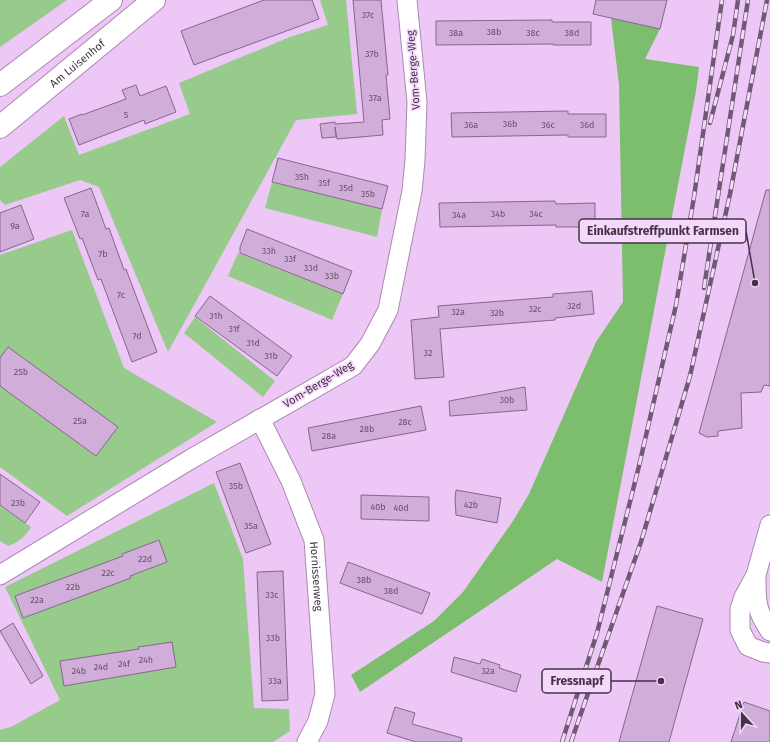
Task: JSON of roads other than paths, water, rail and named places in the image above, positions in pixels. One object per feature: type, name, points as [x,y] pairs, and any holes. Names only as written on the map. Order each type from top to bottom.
[{"type":"main road","points":[[0,85],[111,0]]},
{"type":"main road","name":"Am Luisenhof","points":[[0,127],[154,0]]},
{"type":"street","name":"Vom-Berge-Weg","points":[[0,575],[191,458],[352,366],[370,344],[388,310],[410,199],[415,160],[417,102],[407,0]]},
{"type":"street","name":"Hornissenweg","points":[[260,419],[291,481],[314,540],[325,694],[318,720],[307,742]]},
{"type":"street","points":[[770,526],[756,575],[744,597],[740,609],[740,630],[748,646],[770,653]]},
{"type":"street","points":[[756,575],[756,603],[763,621],[770,631]]},
{"type":"street","points":[[740,630],[756,603]]},
{"type":"railway","points":[[562,742],[597,633],[639,466],[676,305],[694,197],[722,0]]},
{"type":"railway","points":[[710,123],[733,35],[738,0]]},
{"type":"railway","points":[[704,288],[748,0]]},
{"type":"railway","points":[[571,742],[641,542],[690,376],[730,194],[767,0]]},
{"type":"place","name":"Einkaufstreffpunkt Farmsen","points":[[755,283]]},
{"type":"place","name":"Fressnapf","points":[[661,681]]}]
